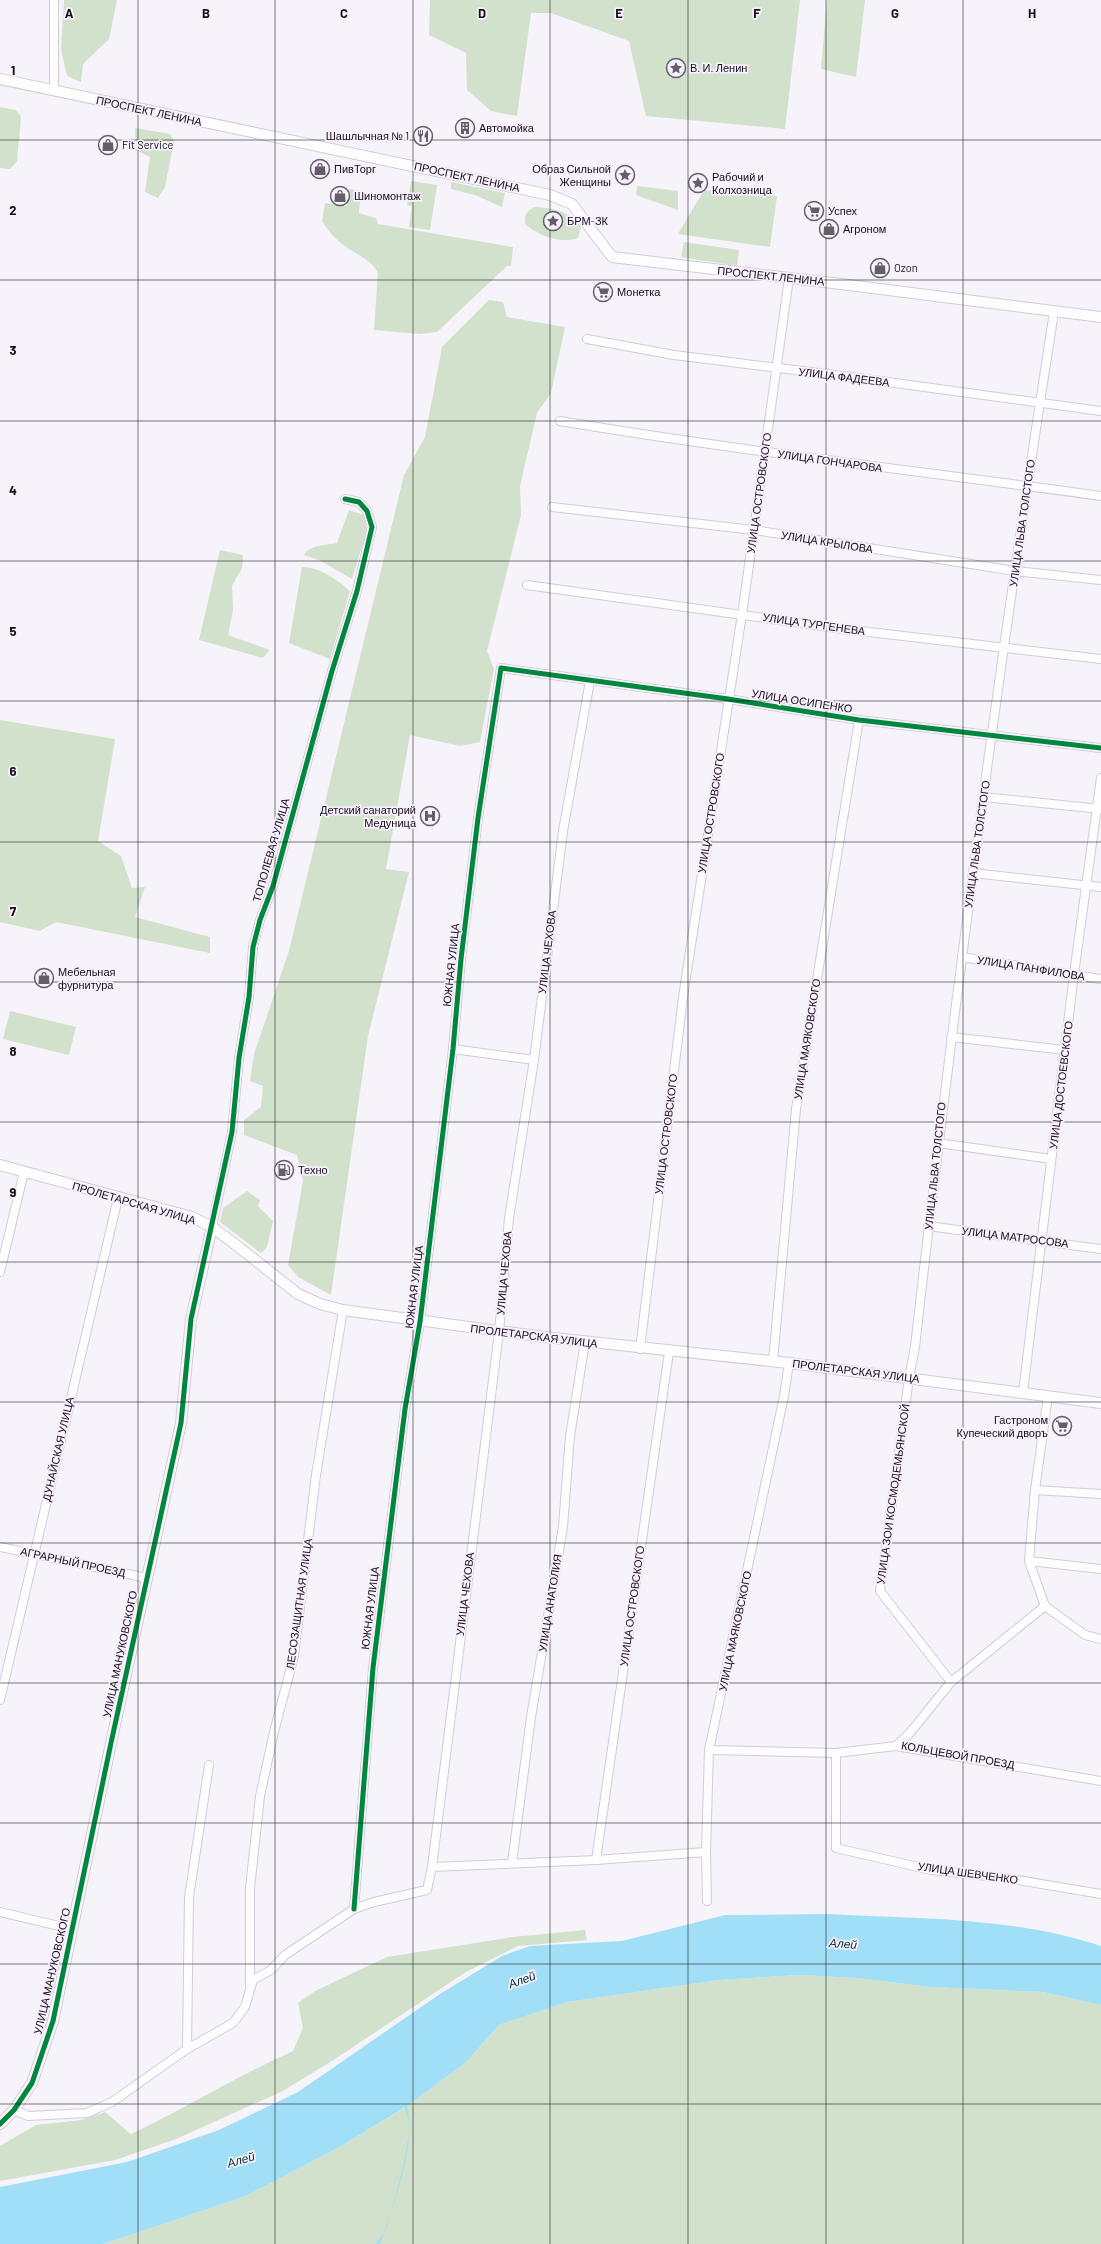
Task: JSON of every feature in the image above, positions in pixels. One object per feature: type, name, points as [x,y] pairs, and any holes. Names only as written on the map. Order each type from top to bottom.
[{"type":"street","points":[[54,0],[54,90]]},
{"type":"street","name":"ПРОСПЕКТ ЛЕНИНА","points":[[0,79],[550,195],[572,204],[612,257],[1101,317]]},
{"type":"street","name":"УЛИЦА ОСТРОВСКОГО","points":[[640,1348],[683,997],[742,614],[789,278]]},
{"type":"street","name":"УЛИЦА ЛЬВА ТОЛСТОГО","points":[[909,1378],[915,1347],[951,1037],[991,735],[1054,312]]},
{"type":"street","name":"УЛИЦА ФАДЕЕВА","points":[[587,339],[674,355],[776,369],[851,377],[1040,404],[1101,411]]},
{"type":"street","name":"УЛИЦА ГОНЧАРОВА","points":[[560,421],[765,452],[1101,496]]},
{"type":"street","name":"ТОПОЛЕВАЯ УЛИЦА","points":[[212,1227],[232,1132],[239,1058],[249,997],[253,946],[260,920],[274,886],[332,671],[357,591],[372,527],[367,511],[359,502],[345,499]]},
{"type":"street","name":"УЛИЦА КРЫЛОВА","points":[[552,507],[754,530],[1015,571],[1101,580]]},
{"type":"street","name":"УЛИЦА ТУРГЕНЕВА","points":[[527,585],[1004,648],[1101,659]]},
{"type":"street","name":"УЛИЦА ОСИПЕНКО","points":[[501,668],[728,699],[859,720],[1101,748]]},
{"type":"street","name":"ЮЖНАЯ УЛИЦА","points":[[354,1909],[373,1668],[405,1409],[420,1322],[453,1049],[461,959],[478,818],[501,668]]},
{"type":"street","name":"УЛИЦА ЧЕХОВА","points":[[354,1909],[427,1890],[432,1867],[499,1332],[509,1218],[534,1060],[563,831],[590,681]]},
{"type":"street","name":"УЛИЦА МАЯКОВСКОГО","points":[[773,1361],[796,1109],[859,720]]},
{"type":"street","name":"УЛИЦА ДОСТОЕВСКОГО","points":[[1023,1392],[1074,974],[1086,885],[1099,809],[1101,778]]},
{"type":"street","points":[[983,797],[1099,809]]},
{"type":"street","points":[[973,873],[1101,887]]},
{"type":"street","name":"УЛИЦА ПАНФИЛОВА","points":[[962,957],[1101,979]]},
{"type":"street","points":[[951,1037],[1065,1050]]},
{"type":"street","points":[[453,1049],[534,1060]]},
{"type":"street","points":[[938,1143],[1051,1159]]},
{"type":"street","name":"ПРОЛЕТАРСКАЯ УЛИЦА","points":[[0,1165],[192,1217],[212,1227],[298,1294],[320,1304],[343,1310],[499,1332],[669,1352],[773,1361],[1101,1403]]},
{"type":"street","points":[[0,1272],[24,1172]]},
{"type":"street","name":"ДУНАЙСКАЯ УЛИЦА","points":[[0,1700],[118,1198]]},
{"type":"street","name":"УЛИЦА МАТРОСОВА","points":[[928,1226],[1101,1249]]},
{"type":"street","name":"УЛИЦА МАНУКОВСКОГО","points":[[0,2124],[14,2110],[32,2083],[53,2021],[181,1423],[191,1319],[212,1227]]},
{"type":"street","name":"ЛЕСОЗАЩИТНАЯ УЛИЦА","points":[[250,1992],[250,1888],[260,1796],[274,1732],[294,1656],[316,1475],[343,1310]]},
{"type":"street","name":"УЛИЦА АНАТОЛИЯ","points":[[512,1863],[531,1717],[562,1527],[570,1436],[586,1342]]},
{"type":"street","name":"УЛИЦА ОСТРОВСКОГО","points":[[596,1860],[669,1352]]},
{"type":"street","name":"УЛИЦА МАЯКОВСКОГО","points":[[707,1901],[706,1852],[709,1750],[784,1396],[789,1363]]},
{"type":"street","name":"УЛИЦА ЗОИ КОСМОДЕМЬЯНСКОЙ","points":[[909,1378],[880,1591],[951,1682]]},
{"type":"street","points":[[1048,1396],[1035,1490],[1029,1561],[1045,1606],[1085,1635],[1101,1639]]},
{"type":"street","points":[[1035,1490],[1101,1494]]},
{"type":"street","name":"АГРАРНЫЙ ПРОЕЗД","points":[[0,1547],[147,1578]]},
{"type":"street","points":[[1029,1561],[1101,1569]]},
{"type":"street","points":[[951,1682],[1045,1606]]},
{"type":"street","name":"КОЛЬЦЕВОЙ ПРОЕЗД","points":[[896,1746],[909,1734],[951,1682]]},
{"type":"street","points":[[709,1750],[836,1753],[896,1746]]},
{"type":"street","name":"КОЛЬЦЕВОЙ ПРОЕЗД","points":[[896,1746],[1101,1781]]},
{"type":"street","name":"УЛИЦА ШЕВЧЕНКО","points":[[836,1753],[836,1848],[931,1870],[1006,1878],[1101,1894]]},
{"type":"street","points":[[187,2049],[190,1897],[209,1765]]},
{"type":"street","points":[[432,1867],[596,1860],[706,1852]]},
{"type":"street","points":[[14,2110],[28,2116],[87,2113],[112,2102],[187,2049],[233,2023],[245,2007],[253,1980],[271,1970],[285,1955],[354,1909]]},
{"type":"street","points":[[0,1912],[72,1929]]},
{"type":"green space","points":[[64,0],[117,0],[109,39],[83,64],[81,82],[67,76],[61,49]]},
{"type":"green space","points":[[430,0],[800,0],[785,129],[646,116],[629,41],[551,13],[531,13],[517,116],[491,111],[467,90],[466,53],[429,35]]},
{"type":"green space","points":[[827,0],[865,0],[856,77],[821,69]]},
{"type":"green space","points":[[0,107],[16,110],[21,117],[17,161],[10,169],[0,168]]},
{"type":"green space","points":[[135,128],[170,134],[174,141],[165,187],[158,198],[145,192],[150,157],[136,150]]},
{"type":"green space","points":[[411,181],[437,185],[430,230],[409,227],[412,206],[407,205]]},
{"type":"green space","points":[[451,182],[505,193],[502,207],[475,195],[451,189]]},
{"type":"green space","points":[[637,186],[678,191],[678,210],[636,195]]},
{"type":"green space","points":[[349,189],[361,191],[359,213],[376,218],[378,224],[513,247],[511,266],[507,266],[437,332],[419,334],[374,330],[378,273],[368,261],[339,241],[322,221],[325,203],[347,206]]},
{"type":"green space","points":[[704,190],[777,196],[770,247],[678,234]]},
{"type":"green space","points":[[534,207],[560,211],[571,217],[581,227],[578,238],[564,240],[550,238],[530,228],[525,224],[525,218],[528,212]]},
{"type":"green space","points":[[684,242],[739,250],[737,266],[681,257]]},
{"type":"green space","points":[[489,300],[503,302],[507,317],[565,327],[551,393],[537,413],[520,486],[521,515],[487,651],[494,669],[480,742],[460,746],[410,735],[386,869],[409,872],[368,1036],[331,1295],[298,1277],[288,1265],[303,1181],[297,1155],[244,1135],[244,1120],[261,1107],[263,1086],[250,1081],[254,1054],[289,951],[404,475],[425,437],[442,347]]},
{"type":"green space","points":[[349,510],[364,515],[367,530],[352,579],[321,561],[304,555],[314,547],[337,543]]},
{"type":"green space","points":[[220,550],[243,555],[242,568],[232,586],[233,610],[228,635],[270,650],[263,658],[199,640]]},
{"type":"green space","points":[[302,567],[321,571],[350,591],[330,659],[289,643]]},
{"type":"green space","points":[[0,720],[115,739],[98,841],[121,856],[132,888],[145,887],[135,917],[210,937],[210,953],[56,922],[40,931],[0,922]]},
{"type":"green space","points":[[10,1011],[76,1027],[69,1055],[3,1039]]},
{"type":"green space","points":[[247,1191],[260,1200],[258,1206],[273,1221],[267,1247],[261,1253],[220,1222],[223,1208]]},
{"type":"green space","points":[[585,1930],[587,1940],[518,1946],[466,1972],[335,2059],[283,2091],[176,2139],[115,2160],[0,2181],[0,2146],[36,2125],[81,2120],[105,2112],[131,2134],[293,2051],[303,2028],[298,2003],[315,1991],[387,1957],[513,1937]]},
{"type":"green space","points":[[800,1975],[857,1978],[930,1987],[1043,1992],[1101,2005],[1101,2244],[103,2244],[246,2196],[343,2145],[407,2106],[465,2063],[499,2025],[567,2002],[719,1980]]},
{"type":"water","name":"Алей","points":[[829,1914],[1001,1924],[1035,1929],[1101,1946],[1101,2005],[1043,1992],[930,1987],[857,1978],[800,1975],[719,1980],[567,2002],[499,2025],[465,2063],[407,2106],[409,2124],[405,2107],[343,2145],[246,2196],[103,2244],[0,2244],[0,2187],[127,2162],[219,2130],[298,2092],[440,1994],[502,1956],[530,1946],[622,1941],[725,1915]]},
{"type":"water","points":[[409,2136],[402,2176],[390,2213],[403,2168]]},
{"type":"water","points":[[384,2232],[380,2244],[376,2244]]},
{"type":"cycle path","points":[[0,2124],[14,2110],[32,2083],[53,2021],[111,1743],[181,1423],[191,1319],[232,1132],[239,1058],[249,997],[253,947],[260,920],[273,886],[332,671],[357,591],[372,527],[367,511],[359,502],[345,499]]},
{"type":"cycle path","points":[[354,1909],[373,1668],[405,1409],[420,1322],[453,1049],[461,959],[478,818],[501,668],[728,699],[859,720],[1101,748]]},
{"type":"place","name":"В. И. Ленин","points":[[676,68]]},
{"type":"place","name":"Автомойка","points":[[465,128]]},
{"type":"place","name":"Шашлычная № 1","points":[[423,136]]},
{"type":"place","name":"Fit Service","points":[[108,145]]},
{"type":"place","name":"ПивТорг","points":[[320,169]]},
{"type":"place","name":"Образ Сильной Женщины","points":[[625,175]]},
{"type":"place","name":"Рабочий и Колхозница","points":[[698,183]]},
{"type":"place","name":"Шиномонтаж","points":[[340,196]]},
{"type":"place","name":"Успех","points":[[814,211]]},
{"type":"place","name":"БРМ-ЗК","points":[[553,221]]},
{"type":"place","name":"Агроном","points":[[829,229]]},
{"type":"place","name":"Ozon","points":[[880,268]]},
{"type":"place","name":"Монетка","points":[[603,292]]},
{"type":"place","name":"Детский санаторий Медуница","points":[[430,816]]},
{"type":"place","name":"Мебельная фурнитура","points":[[44,978]]},
{"type":"place","name":"Техно","points":[[284,1170]]},
{"type":"place","name":"Гастроном Купеческий дворъ","points":[[1062,1426]]}]
